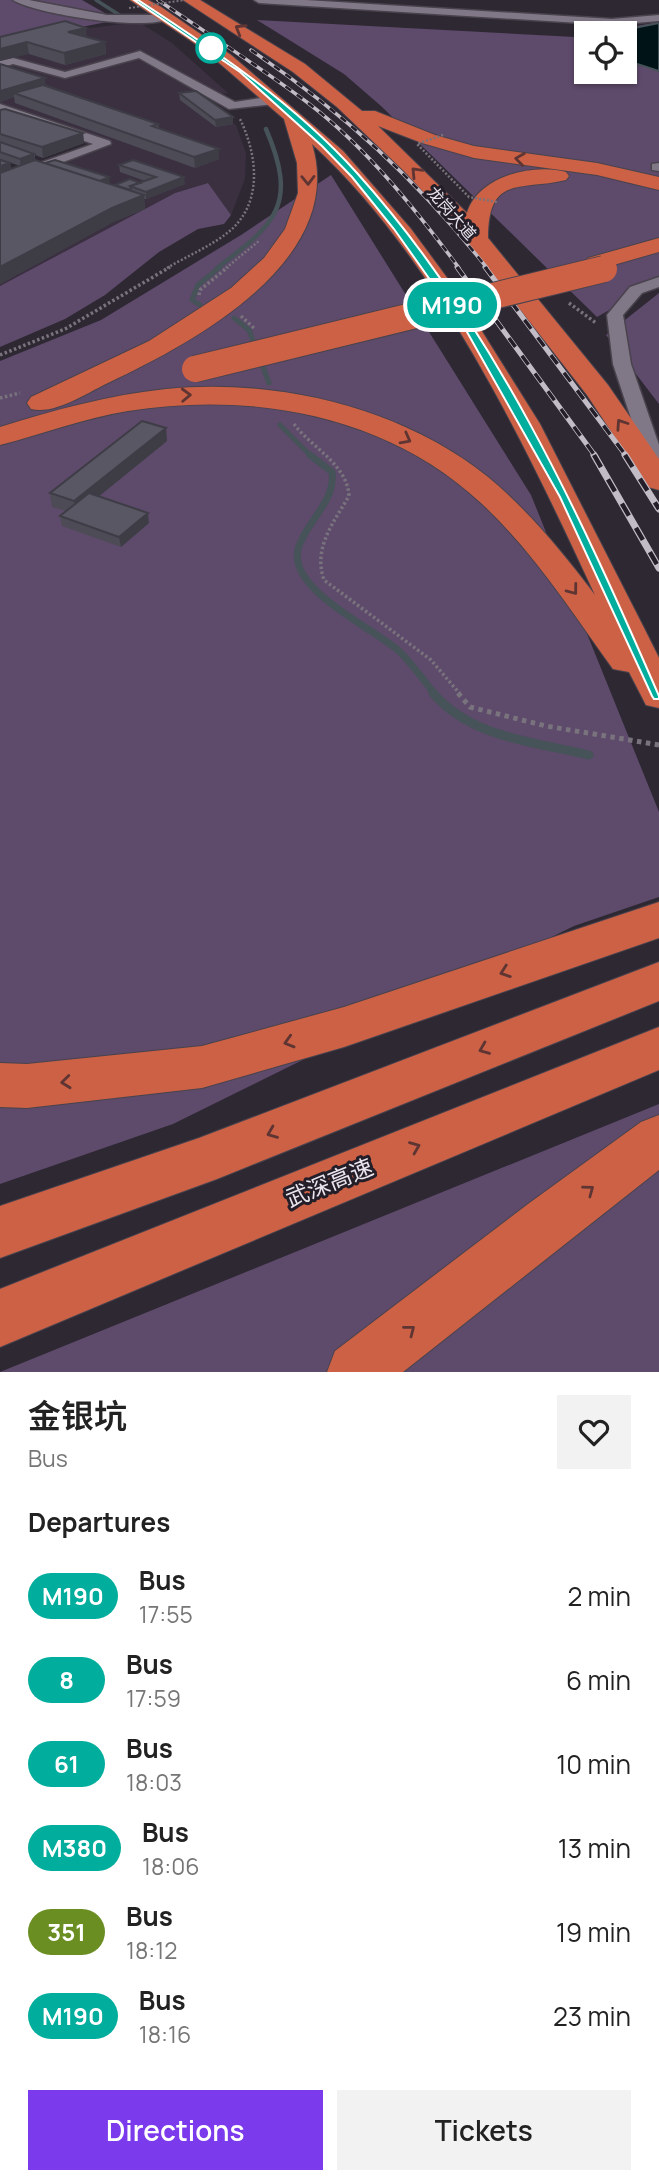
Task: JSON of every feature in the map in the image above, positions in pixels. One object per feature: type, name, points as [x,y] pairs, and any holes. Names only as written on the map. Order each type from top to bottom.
[{"type":"highway","name":"龙岗大道","points":[[188,0],[288,61],[344,103],[412,168],[462,220],[477,243],[598,391],[659,481]]},
{"type":"highway","points":[[133,4],[164,18],[242,71],[355,175],[397,227],[471,331],[566,497],[659,696]]},
{"type":"highway","points":[[344,103],[421,137],[459,149],[631,176],[658,173]]},
{"type":"highway","points":[[12,415],[131,363],[228,303],[276,258],[303,214],[308,191],[306,154],[283,107]]},
{"type":"highway","points":[[477,243],[482,203],[499,188],[514,182],[547,176],[583,176],[622,182],[659,193]]},
{"type":"highway","points":[[600,266],[659,245]]},
{"type":"highway","points":[[12,415],[92,388],[659,254]]},
{"type":"highway","points":[[0,434],[78,401],[192,365]]},
{"type":"highway","points":[[0,434],[75,412],[122,402],[227,394],[275,398],[316,407],[360,419],[399,435],[443,459],[491,495],[527,532],[659,705]]},
{"type":"highway","points":[[0,1085],[27,1086],[202,1067],[344,1027],[659,920]]},
{"type":"highway","points":[[0,1232],[199,1162],[593,1005],[659,982]]},
{"type":"highway","name":"武深高速","points":[[0,1318],[641,1055]]},
{"type":"highway","points":[[356,1372],[547,1222],[659,1139]]},
{"type":"street","points":[[18,0],[109,21],[164,18]]},
{"type":"street","points":[[259,0],[612,22],[659,18]]},
{"type":"street","points":[[0,65],[13,61],[65,75],[140,54],[233,106],[283,107]]},
{"type":"street","points":[[0,108],[105,144],[0,182]]},
{"type":"street","points":[[659,282],[636,290],[615,315],[622,364],[659,474]]},
{"type":"path","points":[[133,4],[188,0]]},
{"type":"path","points":[[0,355],[65,329],[199,252],[231,230],[244,217],[253,197],[255,163],[251,138],[233,106]]},
{"type":"path","points":[[443,135],[416,144],[469,197],[497,202]]},
{"type":"path","points":[[205,301],[199,295],[200,290],[263,235]]},
{"type":"path","points":[[291,421],[310,444],[346,475],[349,487],[349,496],[318,554],[318,569],[324,580],[431,660],[470,707],[546,726],[659,745]]},
{"type":"shaded area","points":[[0,0],[82,0],[117,20],[0,43]]},
{"type":"shaded area","points":[[257,20],[574,37],[574,84],[637,84],[637,26],[659,22],[659,282],[597,317],[381,106],[344,74]]},
{"type":"shaded area","points":[[139,22],[172,43],[228,93],[199,97],[236,125],[246,153],[245,179],[231,215],[208,183],[175,193],[0,286],[0,187],[112,145],[0,104],[0,48],[74,30]]},
{"type":"shaded area","points":[[659,23],[659,71],[637,64],[637,27]]},
{"type":"shaded area","points":[[331,175],[531,495],[659,812],[659,897],[574,926],[173,1124],[0,1184],[0,361],[101,320],[241,235]]},
{"type":"shaded area","points":[[208,183],[231,215],[224,224],[198,229],[159,252],[105,295],[65,319],[0,347],[0,286],[175,193]]},
{"type":"shaded area","points":[[659,293],[659,404],[606,335]]},
{"type":"shaded area","points":[[659,1104],[659,1372],[0,1372]]},
{"type":"building","points":[[65,21],[86,28],[68,32],[105,42],[64,53],[27,42],[0,49],[0,37]]},
{"type":"building","points":[[0,64],[45,78],[0,91]]},
{"type":"building","points":[[43,85],[158,124],[152,126],[219,149],[194,157],[14,93]]},
{"type":"building","points":[[196,91],[233,117],[215,120],[179,93]]},
{"type":"building","points":[[5,109],[83,133],[42,147],[0,134],[0,110]]},
{"type":"building","points":[[0,142],[34,154],[20,159],[0,152]]},
{"type":"building","points":[[35,160],[144,195],[112,208],[0,267],[0,173]]},
{"type":"building","points":[[55,160],[109,177],[100,181],[45,163]]},
{"type":"building","points":[[133,160],[184,177],[146,192],[130,186],[156,177],[119,165]]},
{"type":"building","points":[[130,179],[140,183],[130,186],[131,190],[115,185]]},
{"type":"building","points":[[142,421],[166,428],[74,501],[50,493]]},
{"type":"building","points":[[89,493],[148,513],[119,537],[60,516]]},
{"type":"waterway","points":[[96,0],[121,16]]},
{"type":"waterway","points":[[217,268],[254,238],[276,210],[280,194],[280,176],[276,155],[266,129]]},
{"type":"waterway","points":[[200,305],[192,300],[198,285],[220,267]]},
{"type":"waterway","points":[[234,318],[249,330],[269,383]]},
{"type":"waterway","points":[[280,425],[310,455]]},
{"type":"waterway","points":[[310,455],[332,472],[332,483],[330,493],[307,529],[298,549],[299,565],[306,580],[336,608],[400,652],[435,694]]},
{"type":"waterway","points":[[433,693],[448,708],[485,729],[526,742],[589,755]]},
{"type":"railway","points":[[158,0],[271,76],[329,120],[389,180],[459,268]]},
{"type":"railway","points":[[251,50],[317,98],[378,150],[434,206],[487,268]]},
{"type":"railway","points":[[457,267],[596,457]]},
{"type":"railway","points":[[485,267],[627,457]]},
{"type":"railway","points":[[594,455],[659,568]]},
{"type":"railway","points":[[625,455],[659,509]]},
{"type":"bus line","name":"M190","points":[[137,0],[242,71],[355,175],[397,227],[471,331],[566,497],[659,696]]}]
